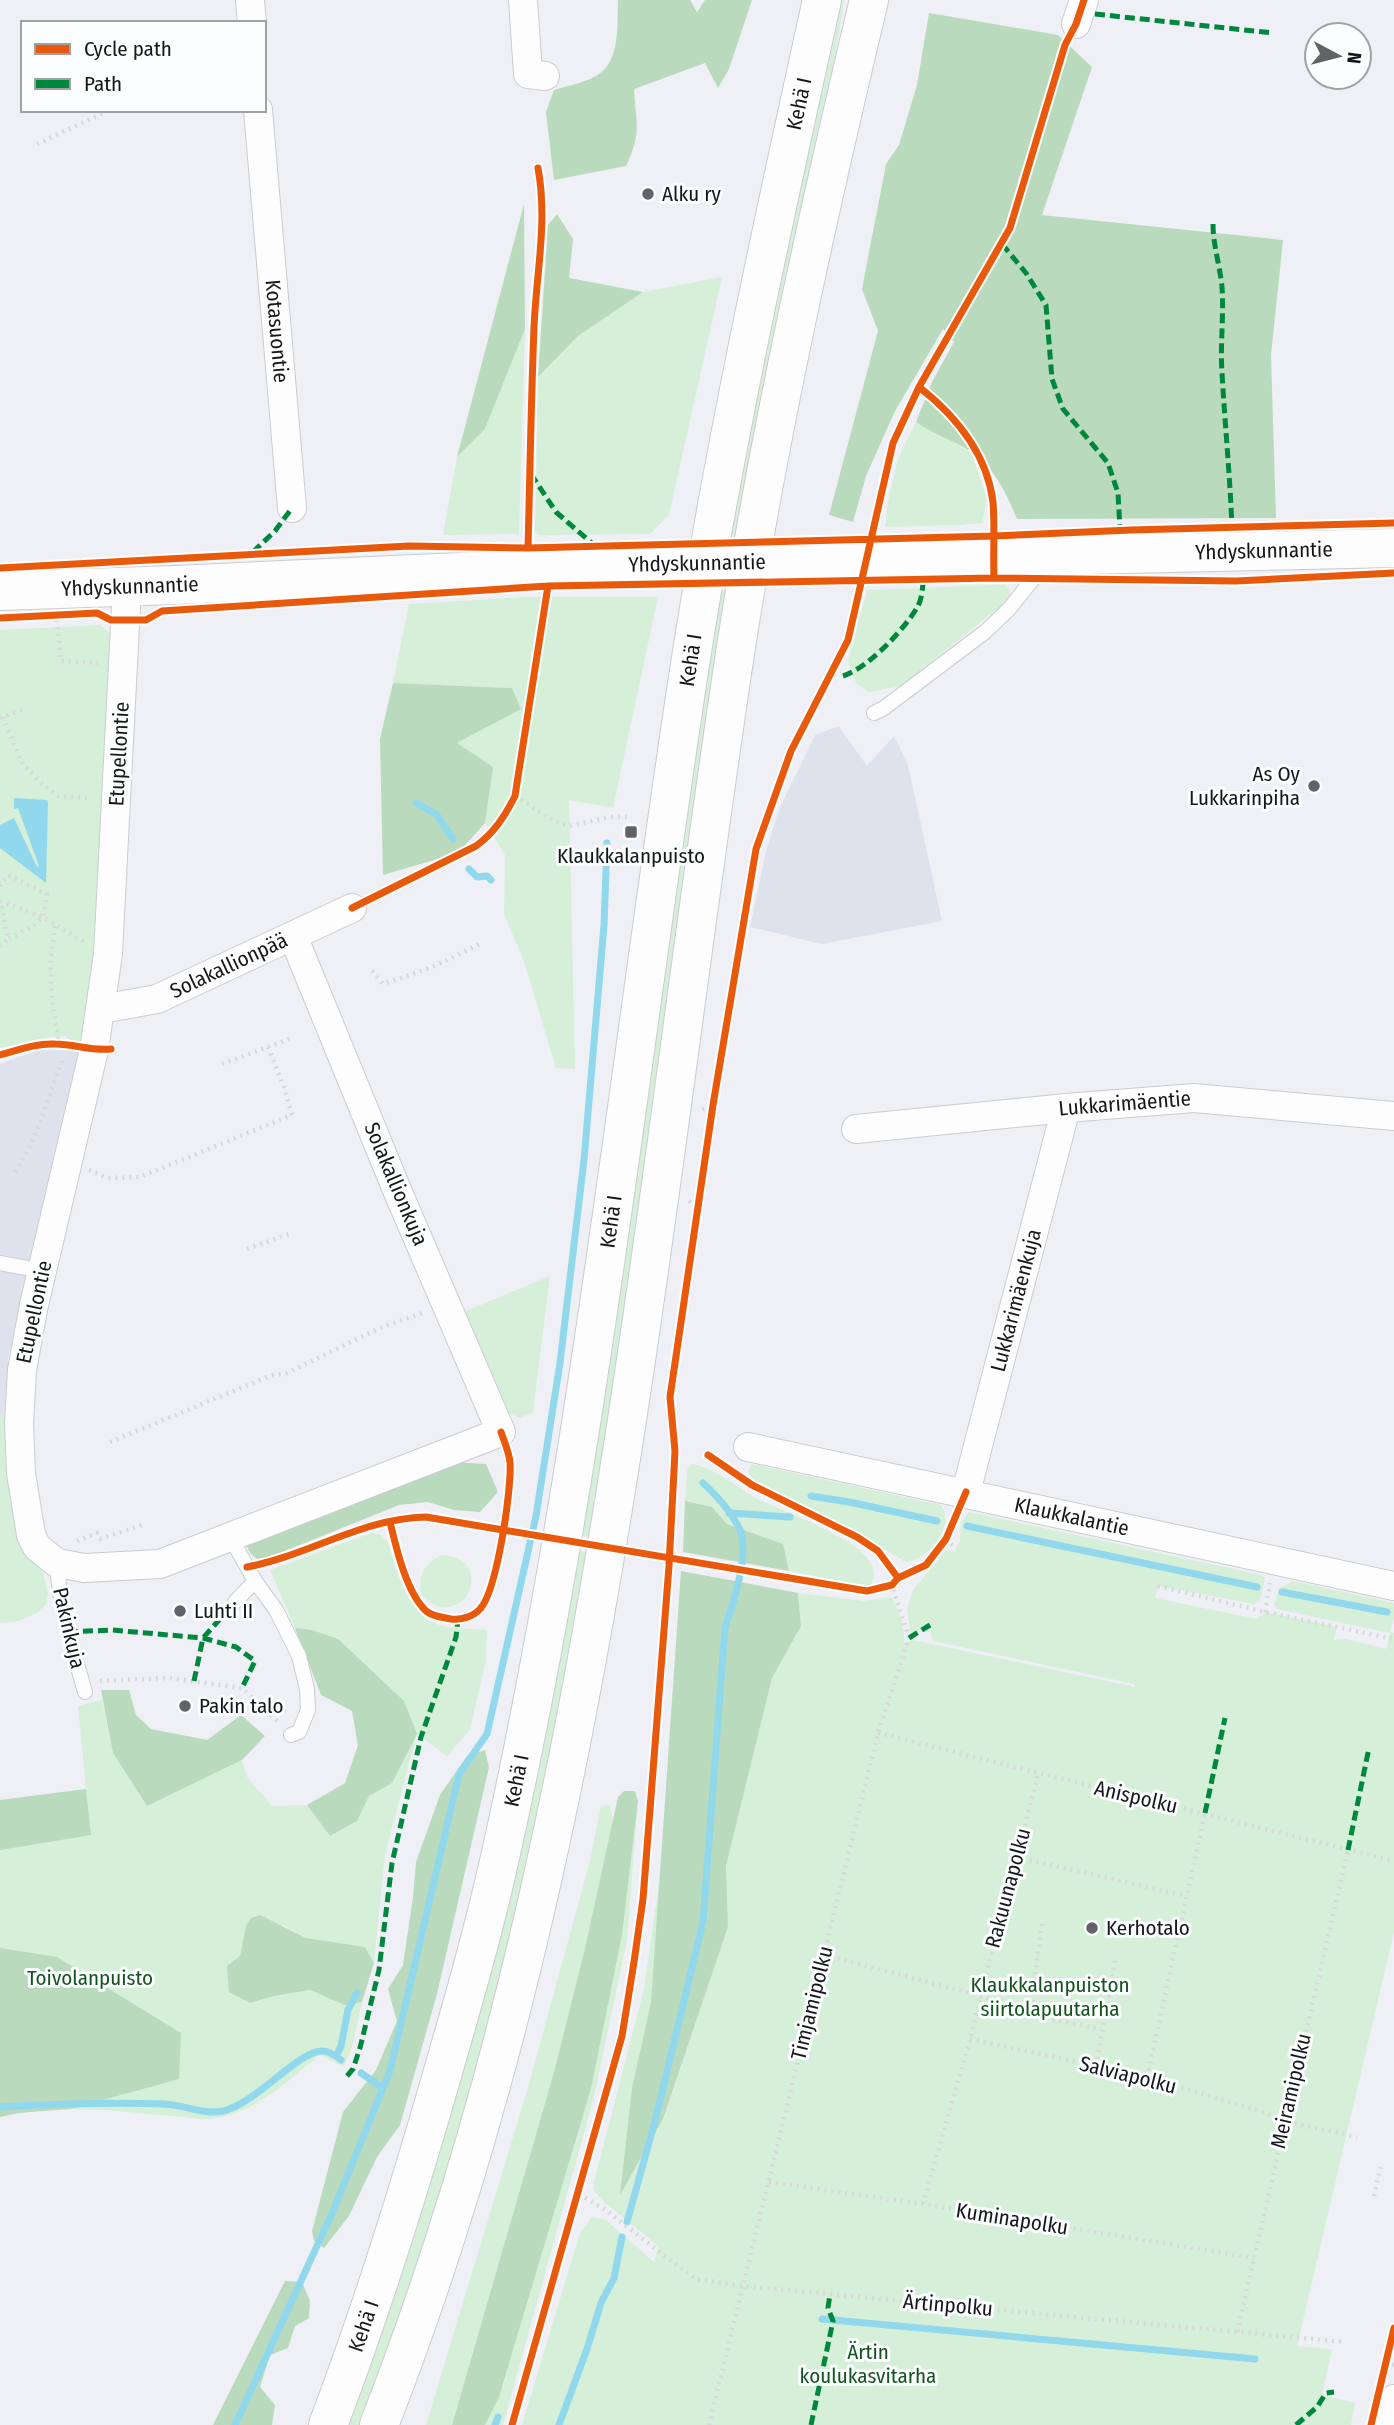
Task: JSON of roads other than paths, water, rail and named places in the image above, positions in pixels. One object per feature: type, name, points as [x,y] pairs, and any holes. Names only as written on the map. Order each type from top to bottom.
[{"type":"main road","name":"Kehä I","points":[[328,2425],[350,2368],[411,2181],[463,2002],[500,1860],[523,1750],[594,1351],[685,696],[709,549],[750,332],[822,0]]},
{"type":"main road","name":"Kehä I","points":[[379,2425],[459,2194],[516,1990],[568,1760],[610,1531],[635,1373],[741,617],[773,435],[801,299],[869,0]]},
{"type":"main road","name":"Yhdyskunnantie","points":[[0,591],[613,565],[1394,548]]},
{"type":"street","points":[[250,0],[252,21]]},
{"type":"street","points":[[523,0],[528,74],[544,76]]},
{"type":"street","name":"Kotasuontie","points":[[258,112],[292,508]]},
{"type":"street","name":"Etupellontie","points":[[62,1554],[37,1547],[31,1535],[22,1473],[19,1423],[22,1370],[102,1009],[108,954],[127,587]]},
{"type":"street","name":"Solakallionpää","points":[[102,1009],[158,999],[352,908]]},
{"type":"street","name":"Solakallionkuja","points":[[231,1538],[501,1432],[292,936]]},
{"type":"street","name":"Lukkarimäentie","points":[[856,1129],[1194,1098],[1394,1116]]},
{"type":"street","name":"Lukkarimäenkuja","points":[[966,1492],[1066,1108]]},
{"type":"street","name":"Klaukkalantie","points":[[748,1447],[1394,1586]]},
{"type":"street","points":[[62,1554],[84,1568],[160,1564],[231,1538]]},
{"type":"street","points":[[1388,2387],[1388,2425]]},
{"type":"lane","points":[[874,713],[949,660],[1009,609],[1033,579],[1034,556]]},
{"type":"lane","points":[[0,1263],[42,1271]]},
{"type":"lane","points":[[231,1538],[255,1581],[276,1610],[299,1656],[307,1689],[308,1710],[299,1732],[291,1735]]},
{"type":"lane","name":"Pakinkuja","points":[[62,1554],[58,1589],[83,1686]]},
{"type":"lane","points":[[235,1602],[255,1581]]},
{"type":"water","points":[[14,798],[48,802],[46,883],[0,848],[0,825],[14,818],[37,867],[39,866],[18,808],[14,809]]},
{"type":"waterway","points":[[416,803],[436,814],[453,839]]},
{"type":"waterway","points":[[235,2425],[333,2211],[390,2071],[459,1774],[487,1734],[536,1516],[560,1363],[584,1160],[604,925],[607,843]]},
{"type":"waterway","points":[[469,869],[477,877],[487,876],[491,880]]},
{"type":"waterway","points":[[627,2222],[655,2121],[703,1922],[725,1627],[742,1565],[743,1540],[740,1530],[724,1505],[703,1483]]},
{"type":"waterway","points":[[811,1496],[937,1521]]},
{"type":"waterway","points":[[729,1513],[790,1517]]},
{"type":"waterway","points":[[967,1526],[1257,1587]]},
{"type":"waterway","points":[[1282,1592],[1387,1612]]},
{"type":"waterway","points":[[336,2056],[341,2046],[348,2010],[357,1993]]},
{"type":"waterway","points":[[0,2107],[144,2103],[209,2112],[223,2111],[249,2098],[312,2053],[327,2052],[341,2060]]},
{"type":"waterway","points":[[361,2073],[383,2088]]},
{"type":"waterway","points":[[559,2425],[601,2303],[614,2278],[622,2237]]},
{"type":"waterway","points":[[822,2319],[1255,2359]]},
{"type":"waterway","points":[[495,2425],[498,2417]]},
{"type":"place","name":"Alku ry","points":[[648,194]]},
{"type":"place","name":"As Oy Lukkarinpiha","points":[[1314,786]]},
{"type":"place","name":"Klaukkalanpuisto","points":[[631,832]]},
{"type":"place","name":"Luhti II","points":[[180,1611]]},
{"type":"place","name":"Pakin talo","points":[[185,1706]]},
{"type":"place","name":"Kerhotalo","points":[[1092,1928]]},
{"type":"park label","name":"Toivolanpuisto","points":[[90,1978]]},
{"type":"park label","name":"Klaukkalanpuiston siirtolapuutarha","points":[[1050,1997]]},
{"type":"park label","name":"Ärtin koulukasvitarha","points":[[868,2364]]}]
